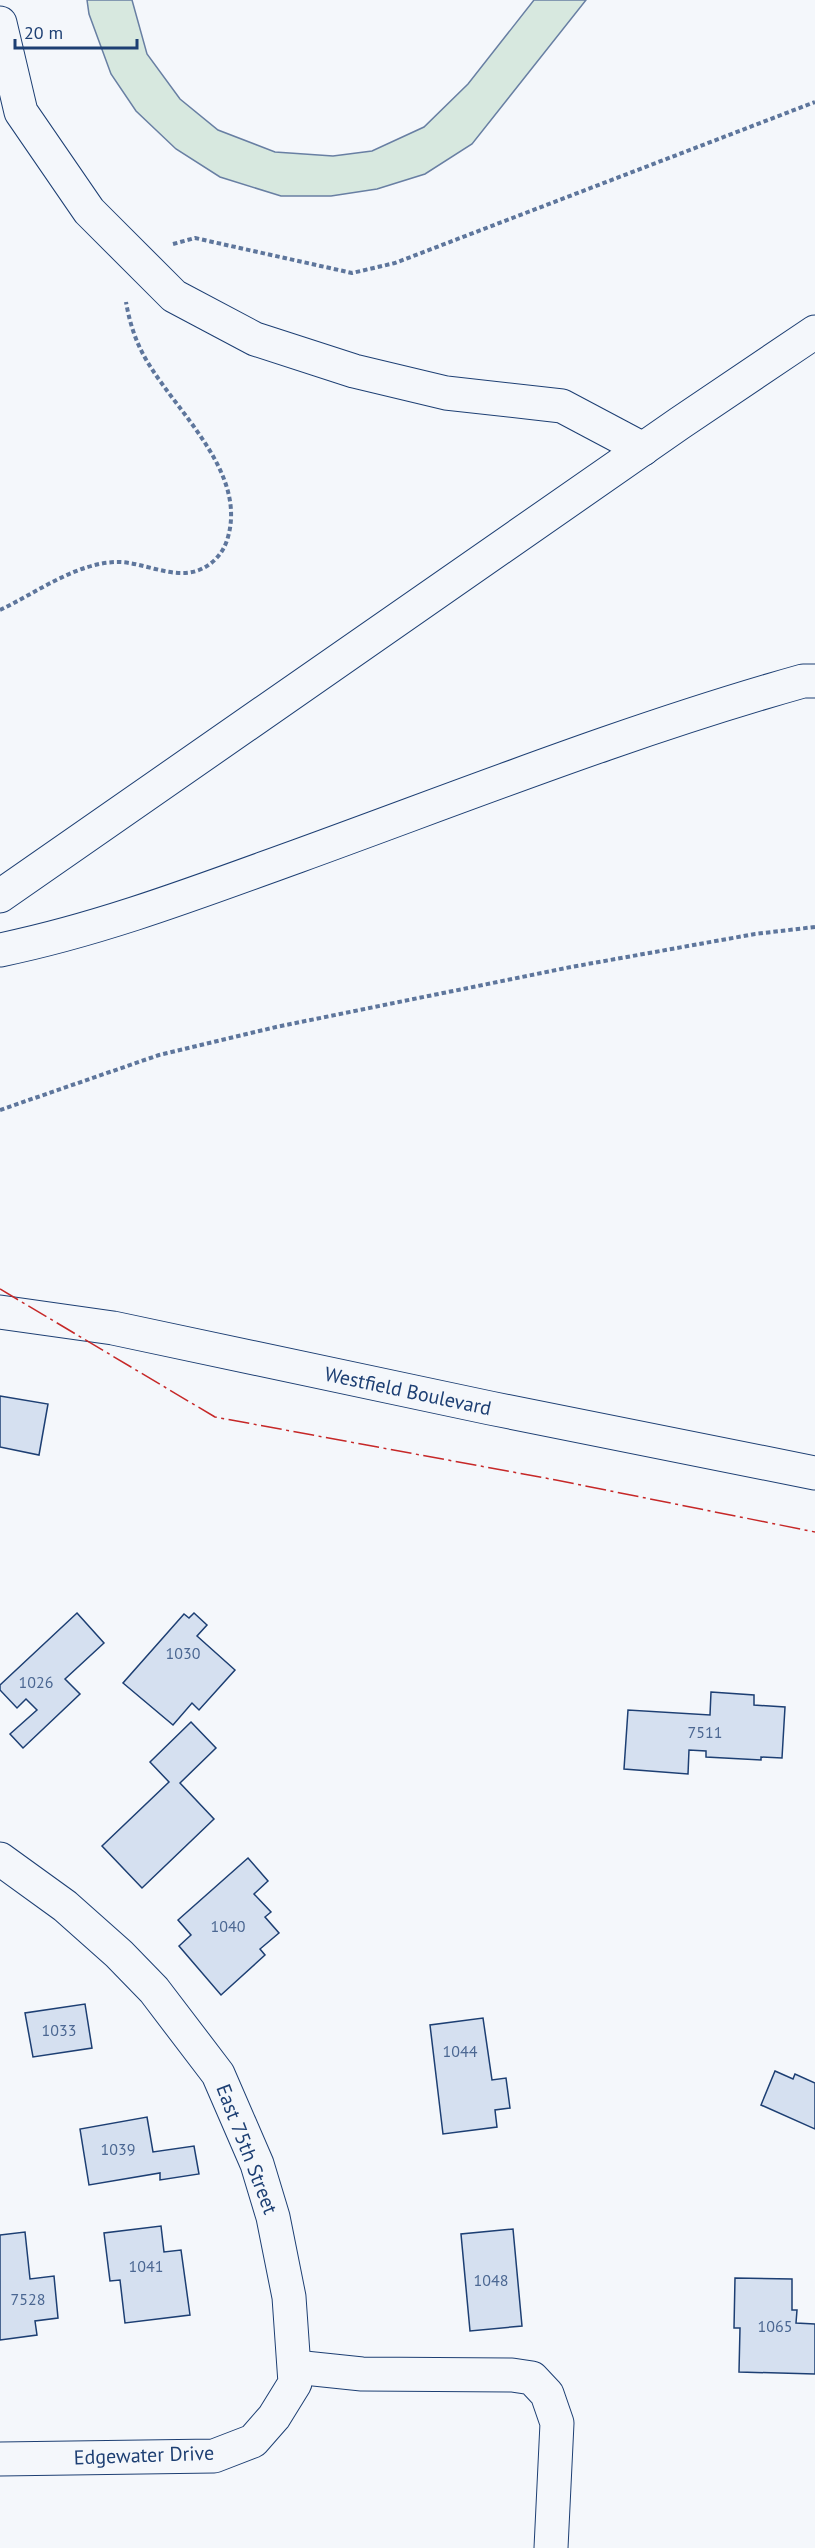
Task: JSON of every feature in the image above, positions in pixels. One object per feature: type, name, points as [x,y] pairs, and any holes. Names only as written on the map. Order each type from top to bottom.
[{"type":"street","points":[[0,23],[21,112],[89,211],[174,296],[255,339],[354,371],[446,393],[562,406],[643,449]]},
{"type":"street","points":[[0,897],[643,449],[815,332]]},
{"type":"street","points":[[0,950],[49,940],[222,883],[699,710],[803,681],[815,681]]},
{"type":"street","name":"Westfield Boulevard","points":[[0,1312],[113,1328],[501,1411],[815,1473]]},
{"type":"street","name":"East 75th Street","points":[[0,1859],[65,1906],[119,1954],[154,1990],[218,2074],[257,2164],[273,2217],[289,2297],[295,2383],[274,2417]]},
{"type":"street","points":[[294,2367],[362,2374],[512,2375],[532,2378],[547,2394],[557,2423],[550,2548]]},
{"type":"street","name":"Edgewater Drive","points":[[0,2459],[214,2456],[252,2442],[274,2417]]},
{"type":"path","points":[[0,1110],[159,1055],[276,1027],[571,967],[755,934],[815,927]]},
{"type":"shaded area","points":[[87,0],[132,0],[147,54],[180,99],[218,130],[275,152],[333,156],[372,151],[424,127],[468,84],[534,0],[586,0],[472,144],[425,174],[377,189],[331,196],[281,196],[220,177],[176,149],[136,111],[111,74],[89,14]]},
{"type":"building","points":[[0,1396],[48,1404],[39,1455],[0,1447]]},
{"type":"building","points":[[77,1613],[104,1643],[65,1679],[80,1694],[23,1748],[10,1734],[37,1710],[26,1699],[17,1708],[0,1690],[0,1685]]},
{"type":"building","points":[[194,1613],[207,1625],[197,1636],[235,1670],[199,1710],[192,1703],[173,1725],[123,1683],[184,1614],[189,1618]]},
{"type":"building","points":[[711,1692],[754,1695],[754,1705],[785,1707],[782,1758],[761,1757],[761,1760],[706,1757],[706,1751],[689,1750],[688,1774],[624,1769],[628,1710],[710,1715]]},
{"type":"building","points":[[191,1722],[216,1748],[180,1783],[214,1819],[142,1888],[102,1846],[169,1782],[150,1762]]},
{"type":"building","points":[[248,1858],[268,1881],[254,1894],[271,1912],[265,1917],[279,1933],[260,1949],[265,1955],[221,1995],[179,1946],[191,1935],[178,1920]]},
{"type":"building","points":[[85,2004],[92,2048],[33,2057],[25,2013]]},
{"type":"building","points":[[483,2018],[492,2080],[506,2078],[510,2108],[495,2110],[497,2127],[443,2134],[430,2025]]},
{"type":"building","points":[[775,2071],[793,2079],[795,2074],[815,2083],[815,2129],[761,2105]]},
{"type":"building","points":[[147,2117],[153,2152],[194,2146],[199,2174],[160,2180],[160,2173],[89,2185],[80,2129]]},
{"type":"building","points":[[161,2226],[164,2252],[181,2250],[190,2315],[125,2323],[120,2280],[110,2281],[104,2233]]},
{"type":"building","points":[[513,2229],[522,2326],[470,2331],[461,2234]]},
{"type":"building","points":[[25,2232],[30,2279],[54,2276],[58,2318],[35,2321],[37,2335],[0,2340],[0,2235]]},
{"type":"building","points":[[735,2278],[792,2279],[792,2310],[797,2310],[796,2323],[815,2324],[815,2374],[739,2372],[740,2328],[734,2328]]},
{"type":"power","points":[[0,1289],[215,1417],[556,1480],[815,1532]]}]
